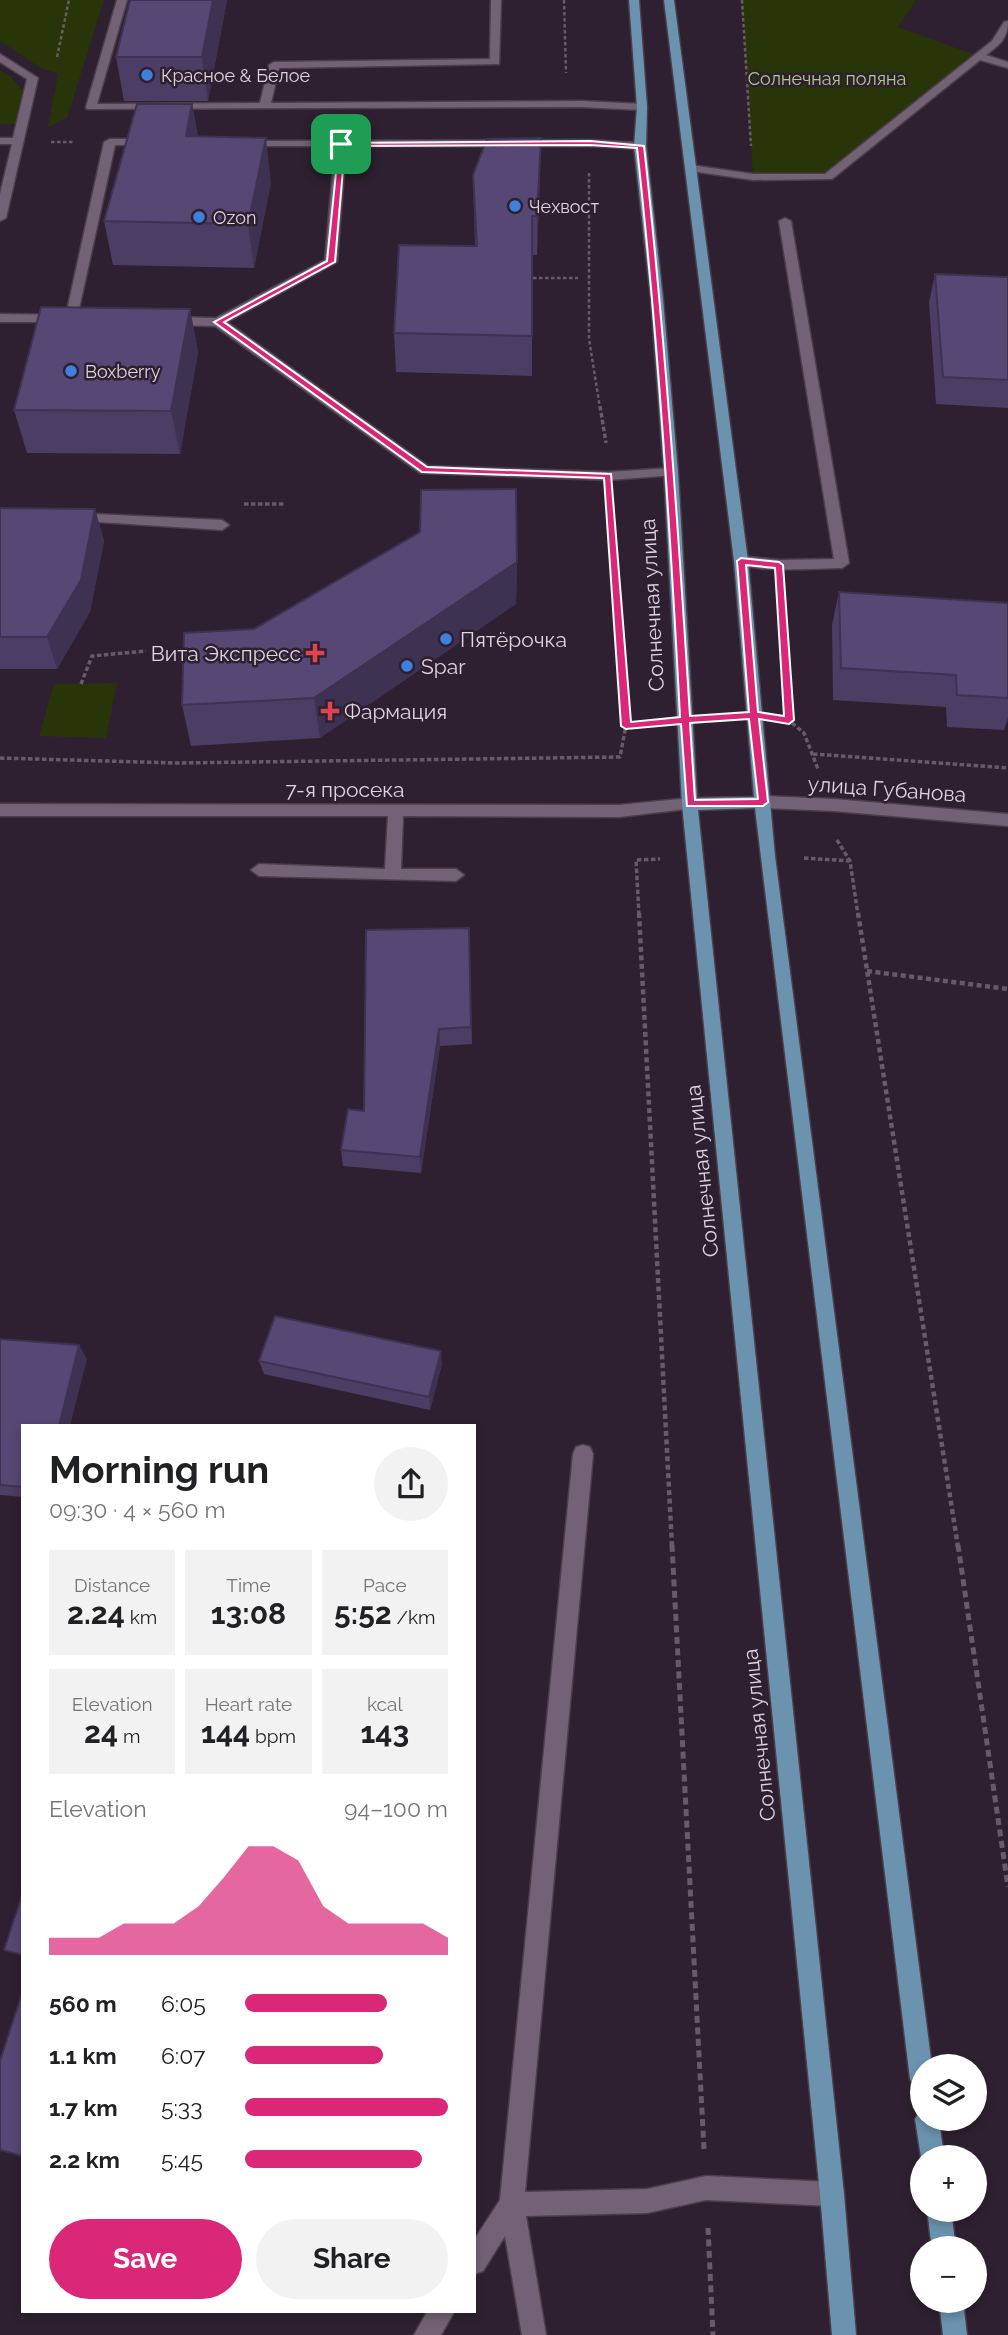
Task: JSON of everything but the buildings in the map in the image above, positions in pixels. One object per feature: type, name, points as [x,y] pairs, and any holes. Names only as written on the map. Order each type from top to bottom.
[{"type":"main road","name":"Солнечная улица","points":[[634,0],[642,107],[640,146],[657,299],[671,472],[690,804],[832,2194],[844,2335]]},
{"type":"main road","points":[[669,0],[741,561],[767,856],[919,2054]]},
{"type":"main road","points":[[690,804],[763,802]]},
{"type":"main road","points":[[952,2313],[955,2335]]},
{"type":"street","points":[[122,0],[91,107],[581,104],[642,107]]},
{"type":"street","points":[[265,107],[274,65],[495,62],[496,0]]},
{"type":"street","points":[[691,168],[753,177],[828,177],[996,43],[1008,24]]},
{"type":"street","points":[[978,56],[1008,65]]},
{"type":"street","points":[[0,57],[33,78],[0,218]]},
{"type":"street","points":[[0,141],[19,141]]},
{"type":"street","points":[[0,318],[77,318],[110,142],[164,142]]},
{"type":"street","points":[[232,143],[590,143],[640,146]]},
{"type":"street","points":[[151,320],[218,322],[331,262],[341,144]]},
{"type":"street","points":[[741,561],[779,565],[842,563],[785,221]]},
{"type":"street","points":[[218,322],[425,470],[608,476],[671,472]]},
{"type":"street","points":[[53,516],[222,525]]},
{"type":"street","name":"улица Губанова","points":[[763,802],[834,805],[1008,820]]},
{"type":"street","name":"7-я просека","points":[[0,810],[619,811],[690,804]]},
{"type":"street","points":[[393,875],[396,810]]},
{"type":"street","points":[[259,870],[456,875]]},
{"type":"street","points":[[534,2335],[512,2204],[583,1454]]},
{"type":"street","points":[[512,2204],[647,2201],[706,2188],[832,2194]]},
{"type":"street","points":[[476,2259],[512,2204]]},
{"type":"street","points":[[426,2335],[441,2313]]},
{"type":"path","points":[[33,78],[55,70],[69,0]]},
{"type":"path","points":[[564,0],[567,88],[581,104]]},
{"type":"path","points":[[742,0],[753,177]]},
{"type":"path","points":[[19,141],[110,142]]},
{"type":"path","points":[[0,758],[176,763],[620,757],[626,726],[608,476],[604,423],[589,339],[590,143]]},
{"type":"path","points":[[525,278],[578,278]]},
{"type":"path","points":[[81,684],[92,656],[146,651]]},
{"type":"path","points":[[754,715],[789,720],[804,733],[818,769]]},
{"type":"path","points":[[626,726],[685,720]]},
{"type":"path","points":[[813,754],[1008,768]]},
{"type":"path","points":[[836,838],[850,861],[972,1634],[1008,1887]]},
{"type":"path","points":[[796,858],[850,861]]},
{"type":"path","points":[[661,859],[636,860],[713,2335]]},
{"type":"path","points":[[867,971],[1008,989]]},
{"type":"green space","points":[[0,0],[104,0],[67,118],[48,127],[58,74],[41,68],[0,41]]},
{"type":"green space","name":"Солнечная поляна","points":[[740,0],[916,0],[898,27],[978,56],[828,177],[753,177]]},
{"type":"green space","points":[[0,70],[10,76],[23,91],[15,124],[0,124]]},
{"type":"green space","points":[[117,683],[106,738],[39,736],[54,684]]},
{"type":"place","name":"Красное & Белое","points":[[147,75]]},
{"type":"place","name":"Чехвост","points":[[515,206]]},
{"type":"place","name":"Ozon","points":[[199,217]]},
{"type":"place","name":"Boxberry","points":[[71,371]]},
{"type":"place","name":"Пятёрочка","points":[[446,639]]},
{"type":"place","name":"Вита Экспресс","points":[[315,653]]},
{"type":"place","name":"Spar","points":[[407,666]]},
{"type":"place","name":"Фармация","points":[[330,711]]},
{"type":"route","points":[[341,144],[331,262],[218,322],[425,470],[608,476],[626,726],[685,720],[754,715],[741,561],[779,565],[789,720],[754,715],[763,802],[690,804],[685,720],[671,472],[657,299],[640,146],[590,143],[341,144]]}]
